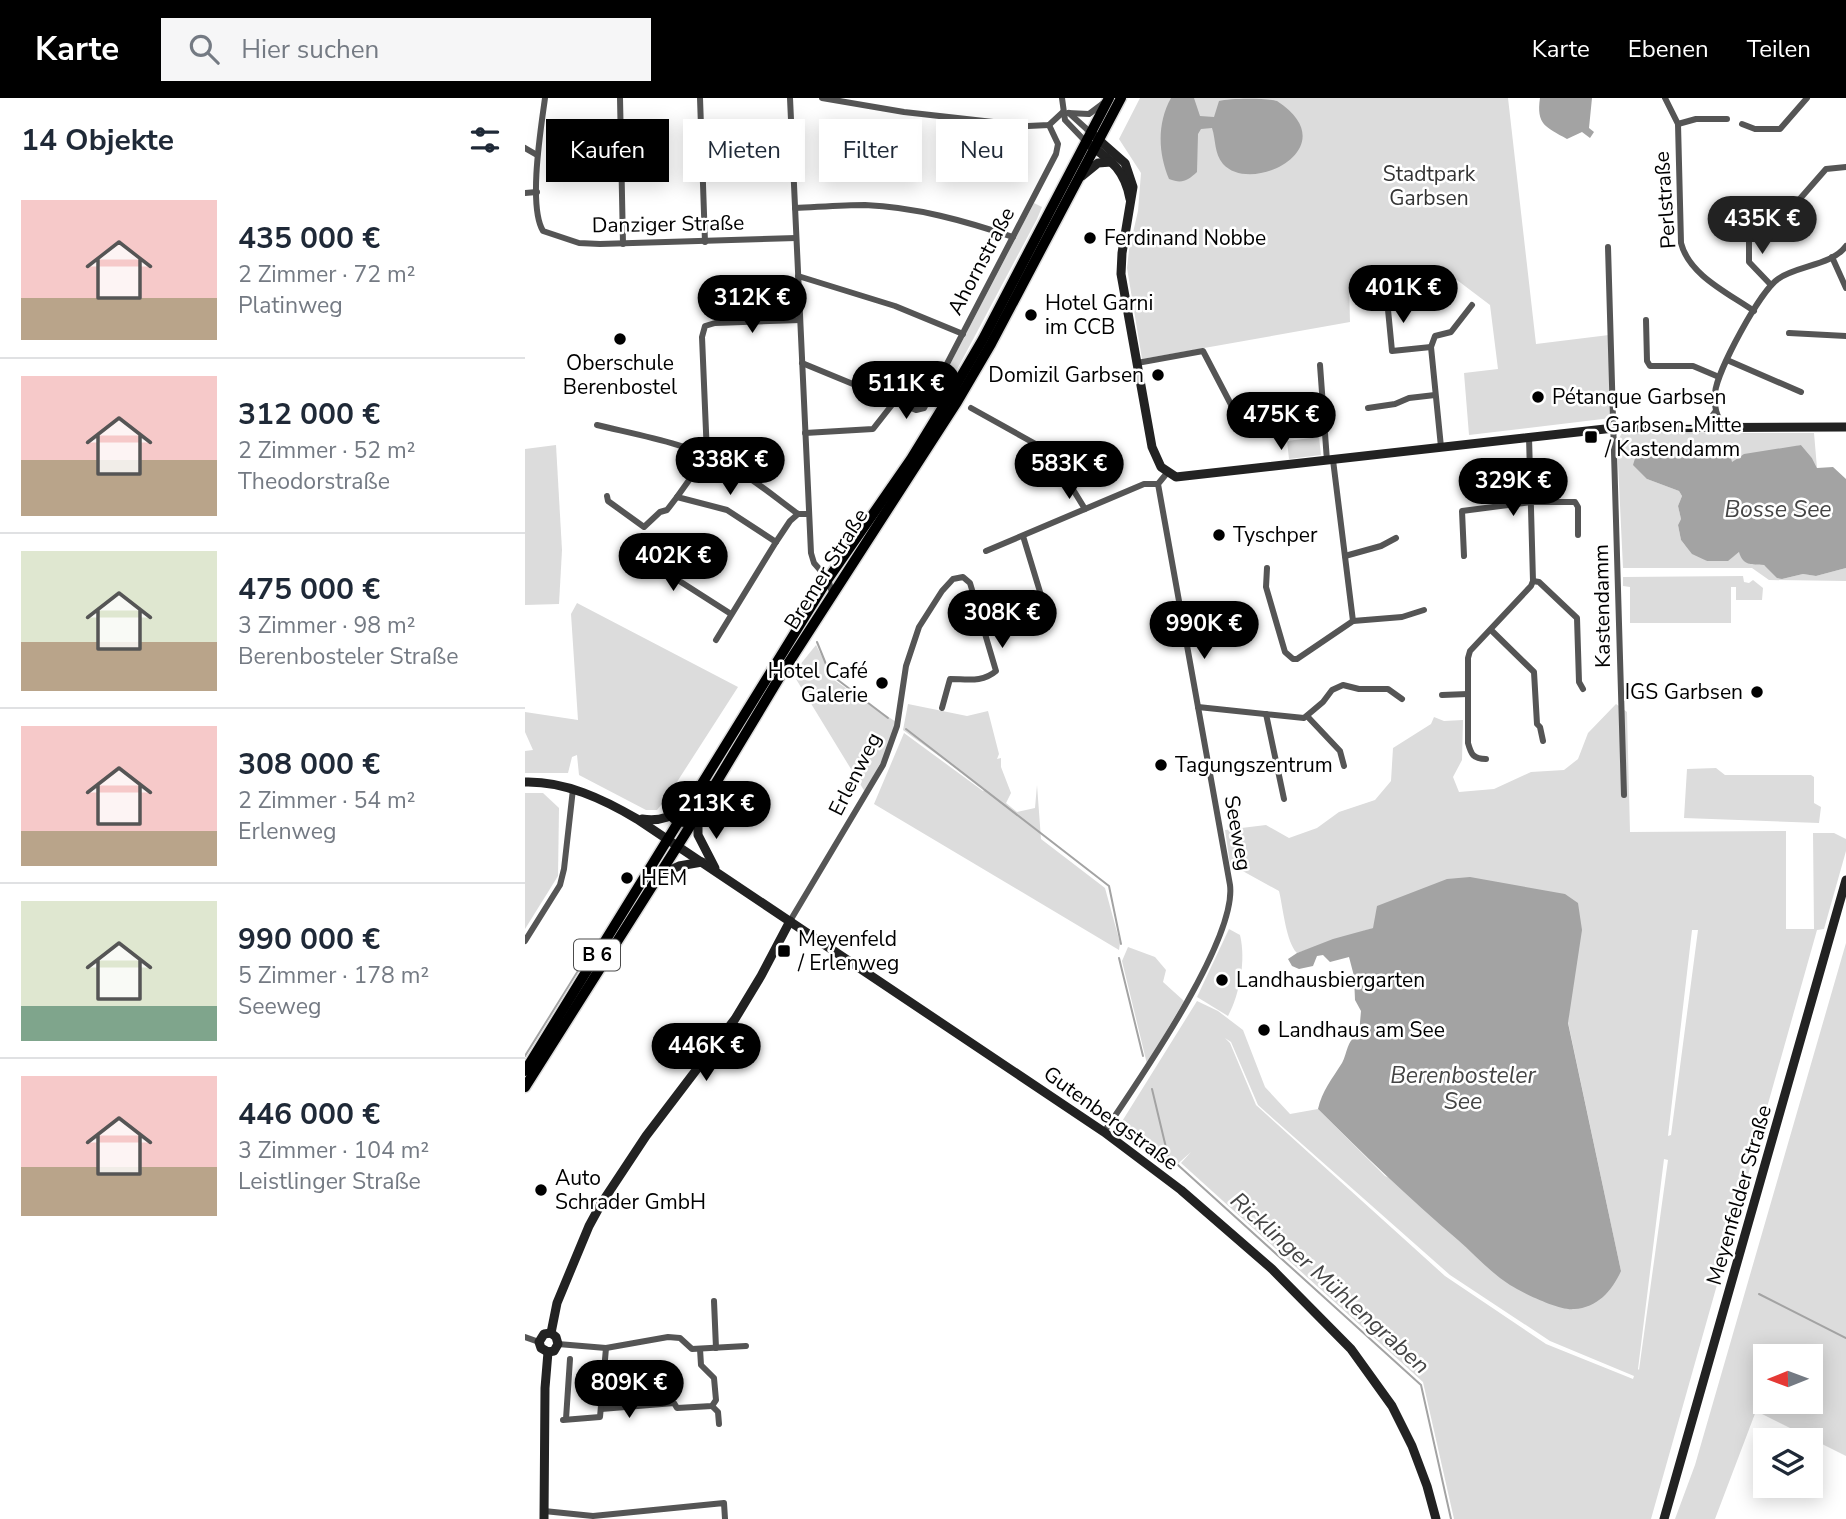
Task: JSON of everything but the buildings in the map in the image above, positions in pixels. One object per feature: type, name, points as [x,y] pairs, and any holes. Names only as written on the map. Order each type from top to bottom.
[{"type":"main road","name":"Bremer Straße","points":[[525,1087],[778,681],[957,402],[1080,178],[1109,98]]},
{"type":"main road","name":"Bremer Straße","points":[[525,1071],[828,579],[904,469],[951,394],[1093,141],[1121,98]]},
{"type":"street","points":[[525,193],[537,192],[537,155],[545,98]]},
{"type":"street","points":[[620,98],[623,244]]},
{"type":"street","points":[[700,98],[705,242]]},
{"type":"street","points":[[790,98],[798,276],[796,320],[802,363],[808,514],[812,558],[828,579],[833,596]]},
{"type":"street","points":[[822,98],[904,112],[1028,126],[1049,125],[1066,112],[1089,114],[1109,98]]},
{"type":"street","points":[[1062,98],[1065,120],[1125,163],[1133,187],[1121,265],[1152,447],[1158,464],[1167,473],[1181,478],[1614,428],[1846,427]]},
{"type":"street","name":"Perlstraße","points":[[1665,98],[1678,124],[1683,252],[1695,269],[1754,311]]},
{"type":"street","points":[[1742,124],[1755,129],[1780,129],[1807,98]]},
{"type":"street","points":[[1066,112],[1113,162],[1125,181],[1131,206]]},
{"type":"street","points":[[1678,124],[1696,119],[1727,119]]},
{"type":"street","name":"Ahornstraße","points":[[895,401],[921,411],[1058,150],[1058,141],[1049,125]]},
{"type":"street","points":[[525,148],[537,155]]},
{"type":"street","points":[[1080,178],[1098,163],[1113,162]]},
{"type":"street","points":[[1756,205],[1773,210],[1791,209],[1826,169],[1846,167]]},
{"type":"street","name":"Danziger Straße","points":[[537,192],[537,216],[543,231],[579,243],[796,238]]},
{"type":"street","points":[[795,208],[865,205],[906,209],[965,221],[1013,237]]},
{"type":"street","points":[[1749,231],[1749,262],[1771,285]]},
{"type":"street","points":[[1725,428],[1715,412],[1715,392],[1719,377],[1771,285],[1790,272],[1832,257],[1846,246]]},
{"type":"street","name":"Kastendamm","points":[[1608,247],[1623,795]]},
{"type":"street","points":[[1832,257],[1846,288]]},
{"type":"street","points":[[798,276],[883,302],[963,334]]},
{"type":"street","points":[[1386,289],[1392,351],[1431,347]]},
{"type":"street","points":[[1441,447],[1431,347],[1435,336],[1451,332],[1472,305]]},
{"type":"street","points":[[607,496],[608,501],[644,527],[660,512],[667,510],[707,455],[702,337],[705,327],[715,323],[796,320]]},
{"type":"street","points":[[1646,320],[1647,361],[1650,366],[1693,366],[1719,377]]},
{"type":"street","points":[[1789,333],[1846,336]]},
{"type":"street","points":[[1137,363],[1203,351],[1237,416],[1323,406]]},
{"type":"street","points":[[1727,360],[1801,392]]},
{"type":"street","points":[[802,363],[895,401],[876,426],[869,430],[806,433]]},
{"type":"street","points":[[1320,365],[1330,461],[1353,621]]},
{"type":"street","points":[[1368,408],[1395,404],[1409,398],[1436,395]]},
{"type":"street","points":[[971,408],[1050,452],[1085,509]]},
{"type":"street","points":[[1703,428],[1715,412]]},
{"type":"street","points":[[597,425],[660,439],[707,455],[742,473],[797,514],[808,514]]},
{"type":"street","points":[[1486,759],[1478,759],[1471,754],[1468,743],[1469,654],[1533,581],[1529,437]]},
{"type":"street","points":[[986,551],[1144,484],[1158,484],[1167,473]]},
{"type":"street","name":"Seeweg","points":[[1104,1132],[1153,1059],[1191,995],[1229,910],[1230,885],[1158,484]]},
{"type":"street","points":[[677,497],[727,510],[776,542]]},
{"type":"street","points":[[1464,556],[1462,510],[1531,502],[1577,503],[1578,535]]},
{"type":"street","points":[[716,640],[776,542],[797,514]]},
{"type":"street","points":[[1023,536],[1044,604]]},
{"type":"street","points":[[1345,556],[1381,546],[1396,538]]},
{"type":"street","points":[[643,552],[645,559],[731,614]]},
{"type":"street","points":[[1267,568],[1266,587],[1285,652],[1297,660],[1353,621],[1402,617],[1424,610]]},
{"type":"street","name":"Erlenweg","points":[[790,921],[883,765],[897,726],[906,666],[919,627],[942,591],[954,579],[963,577],[970,583],[996,671],[992,675],[971,681],[950,679],[942,708]]},
{"type":"street","points":[[1533,581],[1539,582],[1577,618],[1579,682],[1583,689]]},
{"type":"street","points":[[1491,630],[1534,672],[1537,724],[1543,741]]},
{"type":"street","points":[[1198,707],[1299,718],[1307,716],[1332,690],[1343,685],[1367,690],[1388,689],[1402,699]]},
{"type":"street","points":[[1442,695],[1468,694]]},
{"type":"street","points":[[1266,714],[1284,799]]},
{"type":"street","points":[[1307,716],[1340,751],[1344,766]]},
{"type":"street","name":"Gutenbergstraße","points":[[525,782],[573,789],[637,818],[1104,1132],[1181,1190],[1272,1269],[1351,1349],[1400,1422],[1427,1486],[1436,1519]]},
{"type":"street","points":[[525,940],[560,886],[573,789]]},
{"type":"street","points":[[637,818],[654,821],[665,819],[688,805]]},
{"type":"street","points":[[699,810],[698,835],[718,873]]},
{"type":"street","points":[[657,877],[675,868],[702,862]]},
{"type":"street","name":"Meyenfelder Straße","points":[[1664,1519],[1846,880]]},
{"type":"street","points":[[551,1333],[557,1303],[601,1204],[646,1136],[735,1019],[790,921]]},
{"type":"street","points":[[714,1301],[716,1348]]},
{"type":"street","points":[[551,1333],[558,1344],[554,1351],[548,1352],[541,1348],[539,1342],[544,1334],[551,1333]]},
{"type":"street","points":[[525,1337],[539,1342]]},
{"type":"street","points":[[558,1344],[606,1348],[681,1338],[692,1349],[746,1346]]},
{"type":"street","points":[[570,1359],[564,1419],[600,1417],[606,1348]]},
{"type":"street","points":[[601,1409],[674,1404],[677,1408],[712,1406],[716,1401],[714,1378],[701,1366],[700,1349]]},
{"type":"street","points":[[548,1352],[545,1388],[544,1515],[593,1517],[724,1503],[725,1519]]},
{"type":"street","points":[[712,1406],[718,1412],[719,1424]]},
{"type":"green space","name":"Stadtpark Garbsen","points":[[1140,98],[1508,98],[1536,344],[1609,335],[1611,418],[1469,435],[1464,373],[1498,369],[1490,305],[1453,277],[1422,275],[1349,284],[1350,322],[1142,359],[1127,268],[1138,211],[1141,173],[1119,139]]},
{"type":"green space","points":[[1034,203],[1042,207],[1037,219],[952,379],[944,376]]},
{"type":"green space","points":[[1622,433],[1814,433],[1817,468],[1801,445],[1731,463],[1720,443],[1704,446],[1647,479],[1679,491],[1682,496],[1678,506],[1681,540],[1707,561],[1727,561],[1739,552],[1764,565],[1782,579],[1803,574],[1816,576],[1846,568],[1846,581],[1769,580],[1752,568],[1623,568],[1617,442]]},
{"type":"green space","points":[[1319,437],[1321,455],[1289,459],[1287,441]]},
{"type":"green space","points":[[556,445],[562,550],[559,604],[525,605],[525,449]]},
{"type":"green space","points":[[1743,576],[1744,582],[1753,580],[1763,588],[1762,600],[1736,600],[1736,587],[1731,587],[1731,623],[1630,623],[1630,587],[1623,586],[1623,577]]},
{"type":"green space","points":[[577,603],[738,687],[657,810],[646,810],[579,775],[577,755],[572,757],[568,773],[525,773],[525,751],[533,750],[525,732],[525,712],[578,720],[571,614]]},
{"type":"green space","points":[[816,645],[834,680],[896,722],[883,758],[865,792],[796,679],[799,666]]},
{"type":"green space","points":[[908,704],[967,716],[988,711],[999,754],[997,759],[1001,758],[1001,767],[1011,793],[1006,803],[1017,812],[1035,808],[1037,785],[1041,839],[1105,888],[1120,943],[1119,950],[874,804],[904,733],[983,791],[985,789],[903,730]]},
{"type":"green space","points":[[1616,704],[1627,712],[1630,832],[1786,831],[1786,929],[1814,929],[1813,833],[1834,833],[1846,839],[1846,851],[1824,929],[1817,930],[1651,1519],[1454,1519],[1423,1382],[1181,1163],[1191,1152],[1172,1169],[1122,1132],[1121,1123],[1197,1001],[1218,1011],[1243,1030],[1265,1087],[1290,1114],[1318,1109],[1385,1176],[1621,1271],[1568,1022],[1569,1005],[1373,928],[1297,953],[1288,933],[1279,891],[1230,864],[1225,830],[1266,825],[1289,838],[1317,828],[1339,812],[1375,800],[1391,781],[1393,748],[1431,724],[1434,717],[1444,721],[1463,720],[1462,760],[1453,777],[1459,792],[1494,789],[1531,772],[1564,770],[1578,759],[1588,733]],"holes":[[[1692,930],[1698,930],[1671,1135],[1668,1136]],[[1225,1038],[1231,1042],[1258,1105],[1450,1275],[1550,1341],[1634,1376],[1633,1379],[1546,1344],[1445,1276],[1256,1105],[1230,1043]],[[1664,1159],[1668,1160],[1638,1369]]]},
{"type":"green space","points":[[1716,768],[1725,775],[1811,775],[1814,777],[1814,803],[1821,807],[1819,823],[1684,818],[1687,769]]},
{"type":"green space","points":[[525,793],[543,793],[559,808],[558,876],[525,929]]},
{"type":"green space","name":"Landhausbiergarten","points":[[1229,929],[1240,935],[1242,966],[1239,987],[1228,1016],[1197,997]]},
{"type":"green space","points":[[1846,943],[1846,1456],[1823,1444],[1823,1428],[1790,1428],[1762,1414],[1823,1414],[1823,1344],[1753,1344],[1755,1414],[1715,1519],[1675,1519],[1695,1465]]},
{"type":"green space","points":[[1128,947],[1155,957],[1166,970],[1163,982],[1184,1001],[1147,1064],[1122,961]]},
{"type":"water","points":[[1171,98],[1194,98],[1200,116],[1214,117],[1219,101],[1277,101],[1296,118],[1303,135],[1299,150],[1287,162],[1272,170],[1254,174],[1237,172],[1220,160],[1212,128],[1201,129],[1198,134],[1197,172],[1184,181],[1169,179],[1161,149],[1161,128]]},
{"type":"water","points":[[1540,98],[1592,98],[1589,128],[1594,132],[1590,138],[1582,132],[1567,139],[1548,128],[1541,120]]},
{"type":"water","name":"Bosse See","points":[[1720,443],[1729,450],[1732,462],[1744,454],[1801,445],[1817,468],[1833,467],[1846,479],[1846,568],[1816,576],[1803,574],[1782,579],[1777,578],[1764,565],[1745,562],[1739,552],[1728,561],[1707,561],[1692,554],[1681,540],[1678,506],[1682,496],[1679,491],[1647,479],[1633,465],[1637,452],[1646,448]]},
{"type":"water","name":"Berenbosteler See","points":[[1470,877],[1565,894],[1578,903],[1582,930],[1568,1023],[1621,1271],[1603,1297],[1582,1308],[1568,1309],[1551,1304],[1503,1280],[1404,1192],[1318,1109],[1325,1091],[1342,1063],[1349,1043],[1359,1034],[1361,1011],[1355,1000],[1354,976],[1349,957],[1330,962],[1323,955],[1317,956],[1313,966],[1299,969],[1292,966],[1288,959],[1333,939],[1373,928],[1377,906],[1447,879]]},
{"type":"waterway","name":"Ricklinger Mühlengraben","points":[[817,642],[830,674],[888,718]]},
{"type":"waterway","name":"Ricklinger Mühlengraben","points":[[906,729],[1109,886],[1121,944]]},
{"type":"waterway","points":[[525,1056],[591,950]]},
{"type":"waterway","name":"Ricklinger Mühlengraben","points":[[1119,958],[1143,1056]]},
{"type":"waterway","name":"Ricklinger Mühlengraben","points":[[1152,1089],[1168,1156],[1421,1385],[1451,1519]]},
{"type":"waterway","points":[[1759,1294],[1846,1338]]},
{"type":"place","name":"Ferdinand Nobbe","points":[[1090,238]]},
{"type":"place","name":"Hotel Garni im CCB","points":[[1031,315]]},
{"type":"place","name":"Oberschule Berenbostel","points":[[620,339]]},
{"type":"place","name":"Domizil Garbsen","points":[[1158,375]]},
{"type":"place","name":"Pétanque Garbsen","points":[[1538,397]]},
{"type":"place","name":"Garbsen-Mitte / Kastendamm","points":[[1591,437]]},
{"type":"place","name":"Tyschper","points":[[1219,535]]},
{"type":"place","name":"Hotel Café Galerie","points":[[882,683]]},
{"type":"place","name":"IGS Garbsen","points":[[1757,692]]},
{"type":"place","name":"Tagungszentrum","points":[[1161,765]]},
{"type":"place","name":"HEM","points":[[627,878]]},
{"type":"place","name":"Meyenfeld / Erlenweg","points":[[784,951]]},
{"type":"place","name":"Landhausbiergarten","points":[[1222,980]]},
{"type":"place","name":"Landhaus am See","points":[[1264,1030]]},
{"type":"place","name":"Auto Schrader GmbH","points":[[541,1190]]}]
